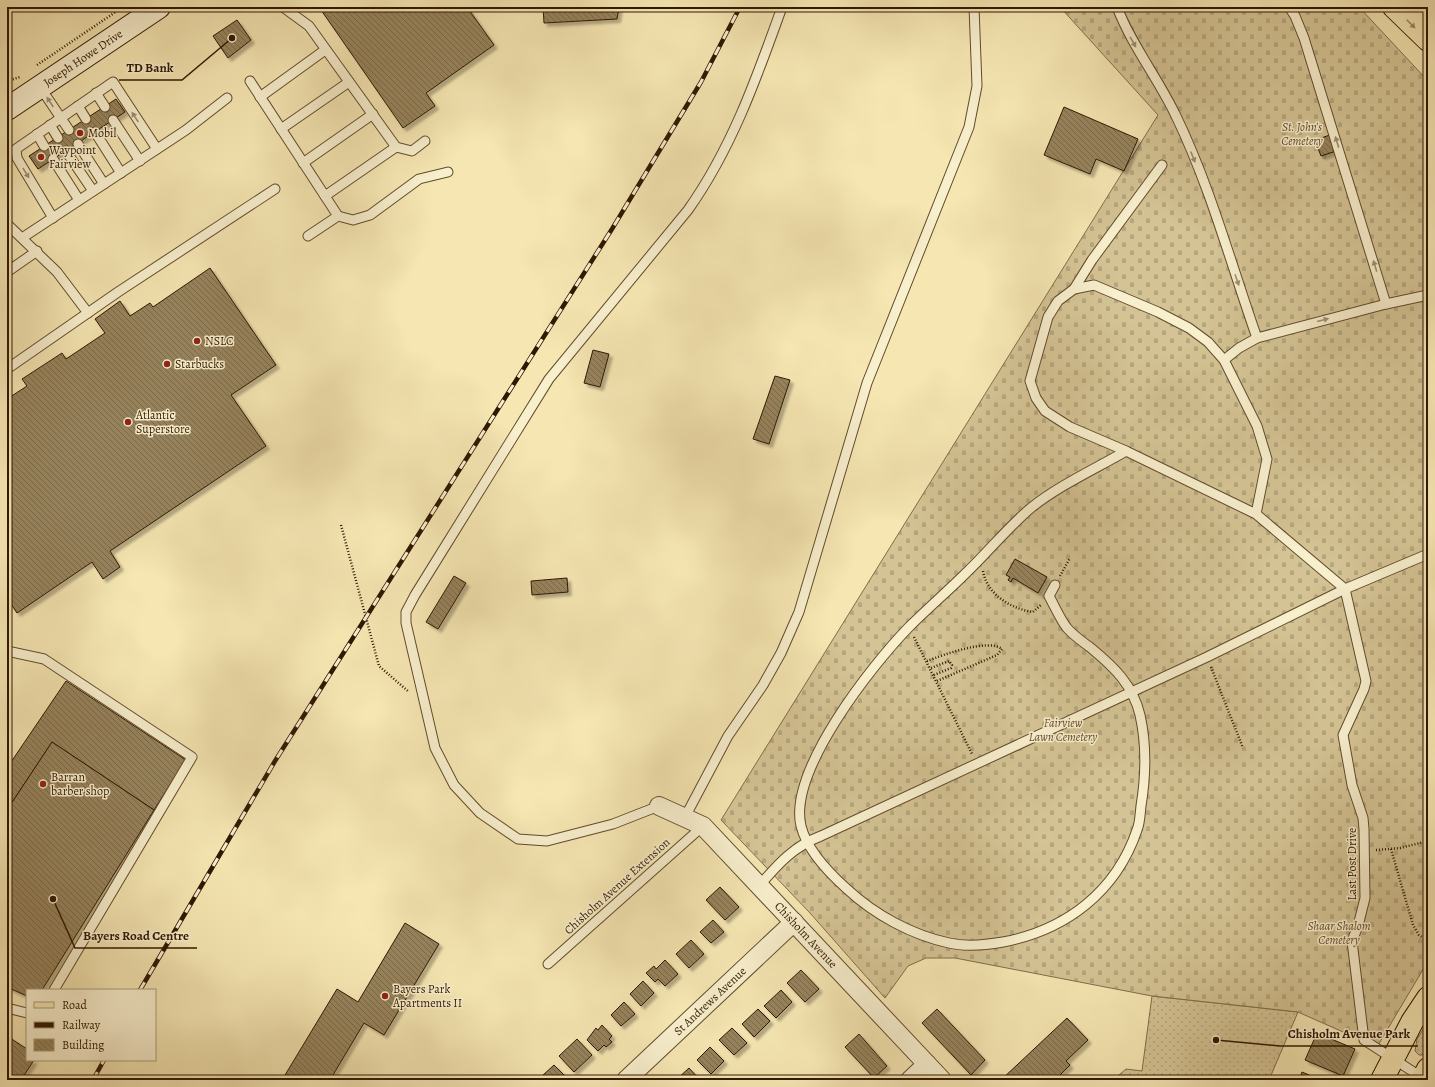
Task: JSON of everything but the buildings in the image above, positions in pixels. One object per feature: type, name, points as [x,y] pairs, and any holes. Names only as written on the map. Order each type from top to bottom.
[{"type":"main road","points":[[1394,7],[1428,40]]},
{"type":"main road","points":[[1420,7],[1428,13]]},
{"type":"main road","name":"Joseph Howe Drive","points":[[7,109],[32,77],[150,10]]},
{"type":"main road","points":[[1382,1080],[1412,1022],[1428,998]]},
{"type":"street","name":"Chisholm Avenue","points":[[659,806],[684,820],[703,826],[942,1080]]},
{"type":"street","name":"St Andrews Avenue","points":[[626,1080],[794,922]]},
{"type":"street","points":[[910,1080],[927,1064]]},
{"type":"lane","points":[[283,7],[309,26],[396,147],[412,151],[425,141]]},
{"type":"lane","points":[[659,806],[613,824],[547,841],[518,839],[480,813],[454,785],[435,748],[406,623],[406,612],[415,595],[549,379],[688,210],[701,192],[738,121],[782,7]]},
{"type":"lane","points":[[684,820],[728,736],[764,685],[781,653],[799,612],[867,383],[969,127],[977,86],[974,7]]},
{"type":"lane","points":[[1117,7],[1126,30],[1176,116],[1204,184],[1257,338]]},
{"type":"lane","points":[[1289,7],[1295,16],[1304,38],[1386,304]]},
{"type":"lane","points":[[260,96],[325,50]]},
{"type":"lane","points":[[32,77],[69,130]]},
{"type":"lane","points":[[250,81],[338,216],[353,220],[370,215],[419,179],[448,172]]},
{"type":"lane","points":[[53,218],[17,158],[16,149],[96,93],[113,82],[157,149]]},
{"type":"lane","points":[[281,129],[349,82]]},
{"type":"lane","points":[[96,93],[105,107]]},
{"type":"lane","points":[[22,238],[186,130],[227,98]]},
{"type":"lane","points":[[78,106],[86,119]]},
{"type":"lane","points":[[303,163],[372,114]]},
{"type":"lane","points":[[113,120],[140,160]]},
{"type":"lane","points":[[50,125],[58,138]]},
{"type":"lane","points":[[95,132],[121,173]]},
{"type":"lane","points":[[37,134],[44,146]]},
{"type":"lane","points":[[78,144],[104,184]]},
{"type":"lane","points":[[324,196],[396,147]]},
{"type":"lane","points":[[66,151],[93,191]]},
{"type":"lane","points":[[53,159],[80,200]]},
{"type":"lane","points":[[1162,165],[1092,260],[1074,289],[1058,301],[1048,317],[1030,381],[1036,398],[1045,411],[1070,427],[1126,451],[1256,514],[1345,589]]},
{"type":"lane","points":[[7,369],[274,189]]},
{"type":"lane","points":[[308,236],[338,216]]},
{"type":"lane","points":[[7,224],[37,251],[57,272],[88,313]]},
{"type":"lane","points":[[7,272],[37,251]]},
{"type":"lane","points":[[1074,289],[1094,285],[1158,312],[1189,328],[1208,342],[1224,360],[1257,426],[1267,459],[1256,514]]},
{"type":"lane","points":[[1224,360],[1239,348],[1257,338],[1386,304],[1428,295]]},
{"type":"lane","points":[[1055,585],[1049,596],[1068,630],[1103,658],[1121,675],[1132,691],[1140,714],[1146,753],[1144,786],[1138,829],[1120,866],[1100,892],[1070,918],[1046,930],[1021,939],[988,945],[950,944],[919,933],[884,917],[853,895],[823,864],[807,841],[799,816],[800,799],[813,763],[828,732],[849,702],[908,628],[1032,508],[1065,486],[1126,451]]},
{"type":"lane","points":[[760,886],[797,847],[807,841],[821,836],[1207,657],[1345,589],[1428,554]]},
{"type":"lane","name":"Last Post Drive","points":[[1345,589],[1366,681],[1364,689],[1343,735],[1352,785],[1363,818],[1364,906],[1352,941],[1364,1040],[1393,1060],[1424,1075]]},
{"type":"lane","points":[[7,651],[44,659],[192,757],[55,989]]},
{"type":"lane","name":"Chisholm Avenue Extension","points":[[548,964],[703,826]]},
{"type":"lane","points":[[7,1008],[26,1014]]},
{"type":"path","points":[[7,81],[18,78],[32,77],[123,7]]},
{"type":"path","points":[[341,525],[379,666],[425,705]]},
{"type":"path","points":[[982,558],[984,577],[998,598],[1013,606],[1033,612],[1049,596]]},
{"type":"path","points":[[1055,585],[1070,558]]},
{"type":"path","points":[[908,628],[915,637],[931,668],[977,763]]},
{"type":"path","points":[[927,661],[955,652],[984,646],[999,646],[1002,649],[997,655],[937,681]]},
{"type":"path","points":[[1207,657],[1243,748]]},
{"type":"path","points":[[931,668],[949,662],[952,666],[951,668],[934,675]]},
{"type":"path","points":[[1364,852],[1391,849],[1428,841]]},
{"type":"path","points":[[1391,849],[1413,925],[1419,935],[1428,940]]},
{"type":"green space","name":"Fairview Lawn Cemetery","points":[[1060,7],[1359,7],[1428,81],[1428,961],[1377,1047],[1298,1012],[1152,996],[955,958],[926,958],[908,966],[885,998],[810,913],[721,820],[1158,115]]},
{"type":"green space","points":[[1152,996],[1298,1012],[1269,1080],[1113,1080],[1126,1069],[1142,1071]]},
{"type":"green space","points":[[1428,1022],[1428,1052],[1424,1055],[1419,1055],[1415,1051],[1417,1039]]},
{"type":"railway","points":[[141,989],[275,761],[612,229],[701,82],[740,7]]},
{"type":"railway","points":[[93,1080],[103,1061]]},
{"type":"place","name":"TD Bank","points":[[232,38]]},
{"type":"place","name":"Mobil","points":[[80,133]]},
{"type":"place","name":"Waypoint Fairview","points":[[41,157]]},
{"type":"place","name":"NSLC","points":[[197,341]]},
{"type":"place","name":"Starbucks","points":[[167,364]]},
{"type":"place","name":"Atlantic Superstore","points":[[128,422]]},
{"type":"place","name":"Barran barber shop","points":[[43,784]]},
{"type":"place","name":"Bayers Road Centre","points":[[53,899]]},
{"type":"place","name":"Bayers Park Apartments II","points":[[385,996]]},
{"type":"place","name":"Chisholm Avenue Park","points":[[1216,1040]]},
{"type":"park label","name":"St. John's Cemetery","points":[[1302,134]]},
{"type":"park label","name":"Shaar Shalom Cemetery","points":[[1339,933]]}]
